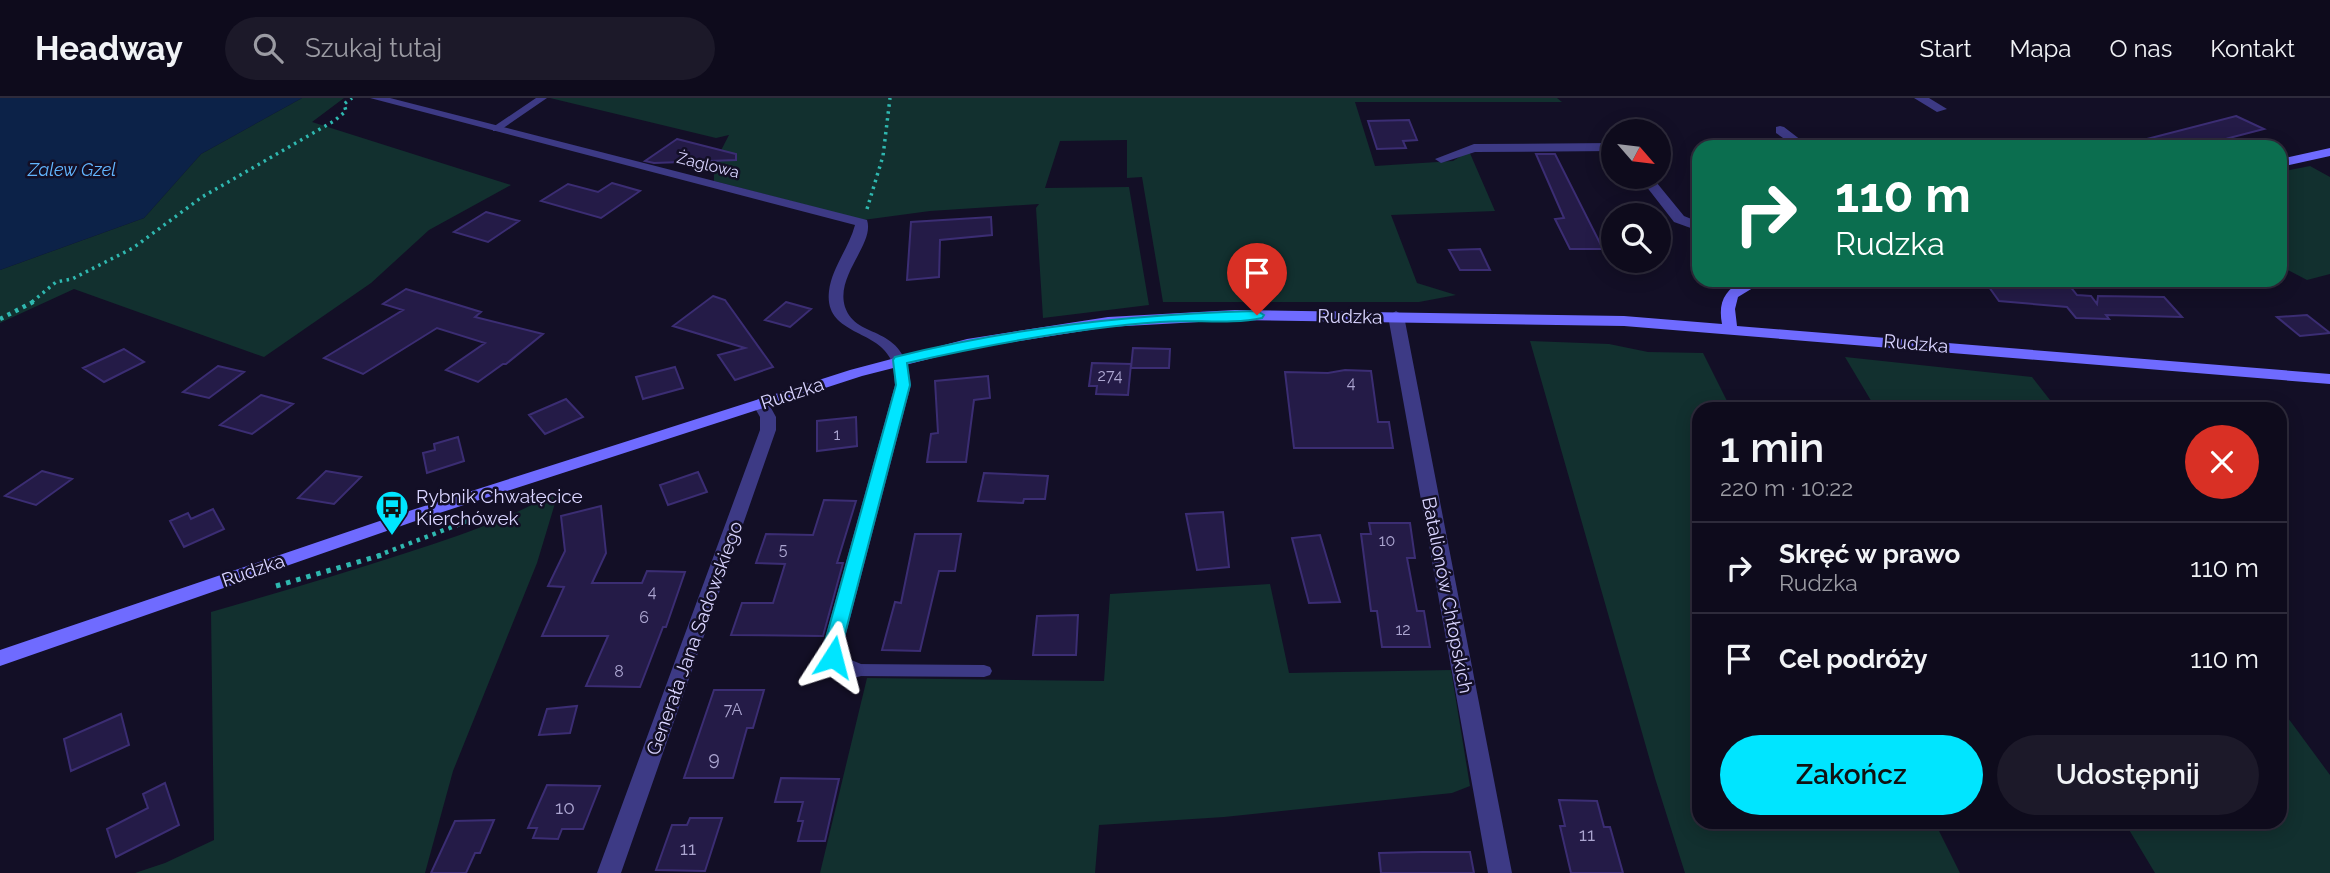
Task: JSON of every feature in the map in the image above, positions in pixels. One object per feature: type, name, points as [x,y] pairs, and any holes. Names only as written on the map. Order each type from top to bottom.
[{"type":"main road","points":[[2287,161],[2330,152]]},
{"type":"main road","points":[[1730,328],[1727,309],[1729,298],[1742,287]]},
{"type":"main road","name":"Rudzka","points":[[0,658],[406,518],[900,360],[1021,334],[1131,320],[1236,315],[1603,320],[1730,328],[2330,379]]},
{"type":"street","name":"Żaglowa","points":[[376,98],[862,223]]},
{"type":"street","points":[[1920,98],[1941,109]]},
{"type":"street","points":[[1780,130],[1794,140]]},
{"type":"street","points":[[1441,159],[1474,148],[1601,147]]},
{"type":"street","points":[[1655,189],[1679,219],[1692,225]]},
{"type":"street","points":[[854,670],[836,662],[832,649],[903,385],[900,360],[894,350],[847,321],[838,310],[835,298],[842,272],[861,233],[862,223]]},
{"type":"street","name":"Batalionów Chłopskich","points":[[1396,316],[1500,873]]},
{"type":"street","name":"Generała Jana Sadowskiego","points":[[609,873],[768,430],[768,417],[760,403]]},
{"type":"lane","points":[[496,129],[542,98]]},
{"type":"lane","points":[[854,670],[984,671]]},
{"type":"path","points":[[0,319],[26,306],[56,282],[72,279],[133,248],[202,197],[334,121],[346,111],[344,104],[352,98]]},
{"type":"path","points":[[862,223],[883,156],[890,98]]},
{"type":"path","points":[[275,586],[346,567],[437,536],[490,511]]},
{"type":"green space","points":[[302,98],[344,98],[312,122],[511,185],[429,230],[371,283],[264,357],[74,289],[0,323],[0,270],[144,218],[201,154]]},
{"type":"green space","points":[[550,98],[1557,98],[1562,102],[1355,102],[1375,166],[1453,161],[1469,151],[1495,211],[1391,215],[1417,283],[1456,295],[1419,302],[1163,302],[1142,177],[1127,178],[1127,140],[1060,141],[1045,188],[1129,187],[1149,305],[1043,318],[1036,208],[1039,204],[930,211],[863,220],[714,181],[714,164],[729,135],[716,138]]},
{"type":"green space","points":[[2310,166],[2330,177],[2330,274],[2307,280],[2287,270],[2287,171]]},
{"type":"green space","points":[[1530,341],[1609,344],[1648,352],[1703,353],[1728,402],[1692,402],[1692,829],[1938,829],[1960,873],[1685,873],[1655,778]]},
{"type":"green space","points":[[1845,357],[2032,377],[2052,402],[1872,402]]},
{"type":"green space","points":[[559,490],[537,563],[453,771],[425,873],[135,873],[165,863],[214,840],[211,612],[334,576],[485,526]]},
{"type":"green space","points":[[1270,584],[1289,673],[1451,670],[1470,786],[1452,793],[1224,817],[1099,825],[1095,873],[820,873],[867,678],[1104,681],[1110,594]]},
{"type":"green space","points":[[2287,717],[2330,775],[2330,873],[2155,873],[2129,829],[2287,829]]},
{"type":"water","name":"Zalew Gzel","points":[[0,98],[302,98],[201,154],[144,218],[0,270]]},
{"type":"building","points":[[2236,116],[2264,129],[2229,138],[2233,140],[2143,140]]},
{"type":"building","points":[[1409,120],[1417,140],[1403,141],[1406,148],[1377,149],[1368,121]]},
{"type":"building","points":[[677,139],[736,154],[736,160],[645,161]]},
{"type":"building","points":[[1536,154],[1555,154],[1601,249],[1570,249],[1555,219],[1564,218]]},
{"type":"building","points":[[612,183],[640,191],[601,218],[541,201],[568,184],[598,192]]},
{"type":"building","points":[[486,212],[519,221],[488,242],[454,232]]},
{"type":"building","points":[[991,217],[992,235],[940,240],[939,277],[907,280],[911,222]]},
{"type":"building","points":[[1480,249],[1490,270],[1460,270],[1449,250]]},
{"type":"building","points":[[1989,287],[2071,287],[2077,295],[2091,296],[2097,304],[2098,296],[2164,297],[2182,317],[2106,315],[2109,319],[2076,318],[2067,307],[1999,301]]},
{"type":"building","points":[[406,289],[481,312],[475,317],[543,334],[506,364],[478,382],[446,370],[485,343],[437,328],[363,374],[324,358],[403,310],[383,304]]},
{"type":"building","points":[[713,296],[725,300],[773,367],[735,380],[718,355],[745,348],[673,326]]},
{"type":"building","points":[[786,302],[811,309],[790,327],[765,320]]},
{"type":"building","points":[[2307,315],[2330,333],[2300,336],[2277,317]]},
{"type":"building","points":[[1133,348],[1170,349],[1169,368],[1131,368]]},
{"type":"building","points":[[124,349],[144,362],[104,382],[83,368]]},
{"type":"building","points":[[1092,363],[1131,364],[1128,395],[1096,394],[1097,386],[1089,386]]},
{"type":"building","points":[[218,366],[244,372],[209,398],[183,392]]},
{"type":"building","points":[[675,367],[683,388],[643,399],[636,377]]},
{"type":"building","points":[[1345,370],[1371,371],[1378,422],[1389,422],[1393,448],[1294,448],[1285,372],[1328,373]]},
{"type":"building","points":[[988,376],[990,398],[974,400],[966,462],[927,462],[931,434],[938,433],[935,381]]},
{"type":"building","points":[[261,395],[293,404],[252,434],[220,425]]},
{"type":"building","points":[[566,399],[583,417],[545,434],[529,415]]},
{"type":"building","points":[[856,417],[857,446],[817,451],[817,421]]},
{"type":"building","points":[[458,437],[464,461],[427,473],[423,453],[435,450],[434,444]]},
{"type":"building","points":[[42,471],[72,479],[36,505],[5,496]]},
{"type":"building","points":[[326,471],[361,477],[334,504],[298,498]]},
{"type":"building","points":[[698,472],[707,492],[668,505],[660,485]]},
{"type":"building","points":[[984,473],[1048,476],[1045,499],[1024,499],[1023,503],[978,501]]},
{"type":"building","points":[[824,500],[856,501],[837,563],[843,563],[823,636],[731,635],[742,603],[773,603],[785,564],[756,563],[766,534],[813,535]]},
{"type":"building","points":[[601,506],[606,553],[592,583],[642,583],[647,571],[685,572],[666,627],[663,627],[640,687],[586,686],[608,636],[542,636],[564,587],[548,586],[565,551],[561,516]]},
{"type":"building","points":[[213,509],[224,529],[184,547],[170,521],[188,513],[191,519]]},
{"type":"building","points":[[1223,512],[1229,567],[1197,570],[1186,514]]},
{"type":"building","points":[[1369,523],[1410,523],[1415,558],[1407,558],[1417,611],[1424,611],[1430,647],[1382,647],[1377,611],[1371,611],[1361,534],[1371,534]]},
{"type":"building","points":[[915,534],[961,534],[955,571],[939,571],[920,651],[882,650],[895,602],[901,603]]},
{"type":"building","points":[[1320,535],[1340,602],[1309,603],[1292,538]]},
{"type":"building","points":[[1078,615],[1076,655],[1033,655],[1037,616]]},
{"type":"building","points":[[714,690],[764,690],[753,728],[747,728],[733,778],[684,778]]},
{"type":"building","points":[[577,706],[570,733],[539,735],[547,709]]},
{"type":"building","points":[[121,714],[129,745],[71,771],[64,739]]},
{"type":"building","points":[[781,778],[839,779],[825,841],[798,841],[803,821],[798,821],[803,802],[775,802]]},
{"type":"building","points":[[165,783],[179,825],[116,857],[107,829],[148,808],[143,794]]},
{"type":"building","points":[[547,785],[600,786],[583,829],[562,829],[558,839],[533,838],[537,828],[528,828]]},
{"type":"building","points":[[1559,800],[1597,801],[1604,827],[1610,827],[1623,873],[1571,873],[1560,826],[1565,826]]},
{"type":"building","points":[[690,818],[722,818],[705,871],[656,870],[672,825],[687,825]]},
{"type":"building","points":[[494,820],[480,853],[475,853],[466,873],[431,873],[455,821]]},
{"type":"building","points":[[1470,852],[1474,873],[1381,873],[1379,853]]},
{"type":"place","name":"Rybnik Chwałęcice Kierchówek","points":[[392,537]]},
{"type":"route","points":[[833,657],[832,649],[903,385],[900,360],[983,341],[1068,327],[1187,316],[1257,315]]}]
